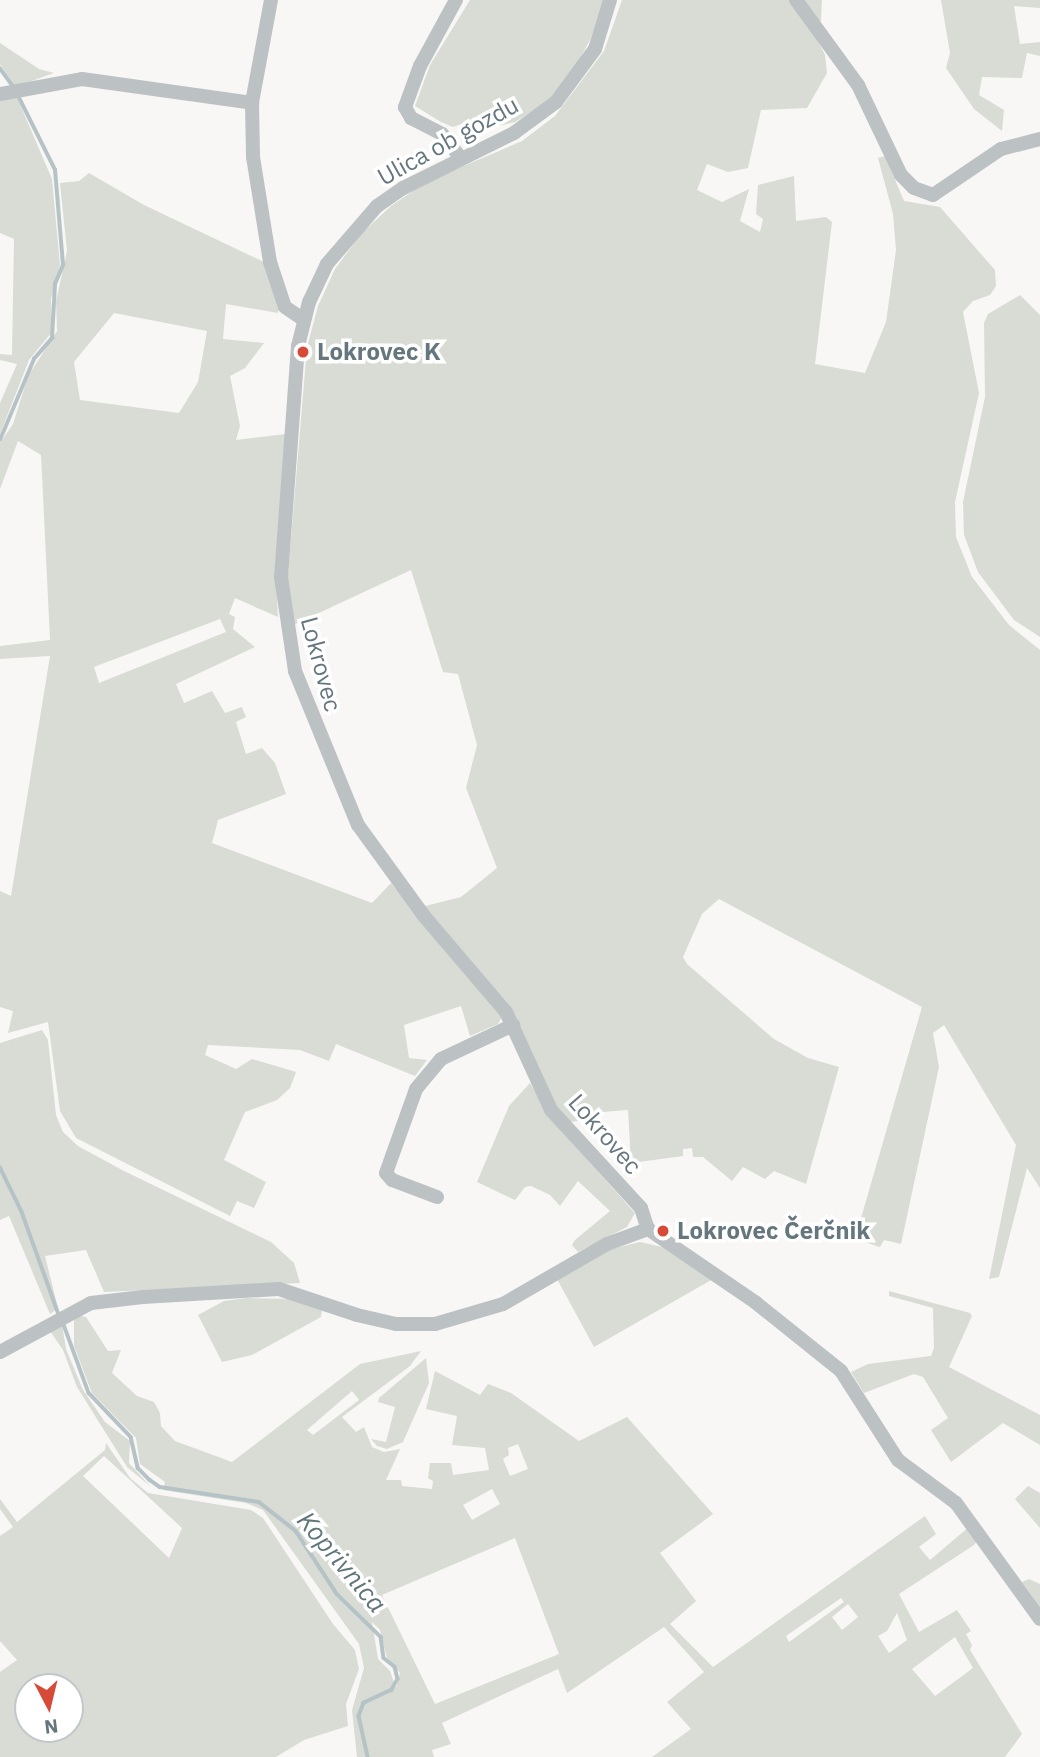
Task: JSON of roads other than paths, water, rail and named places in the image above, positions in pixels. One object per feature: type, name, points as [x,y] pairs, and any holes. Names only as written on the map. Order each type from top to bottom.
[{"type":"street","points":[[271,0],[253,103],[253,157],[267,249],[285,307],[304,320]]},
{"type":"street","points":[[456,0],[419,66],[405,107],[411,118],[442,134],[460,158]]},
{"type":"street","name":"Ulica ob gozdu","points":[[284,530],[298,346],[304,320],[327,264],[377,206],[460,158],[514,133],[556,103],[594,49],[610,0]]},
{"type":"street","points":[[796,0],[858,85],[901,175],[914,188],[933,195],[1001,149],[1040,139]]},
{"type":"street","points":[[0,94],[82,79],[253,103]]},
{"type":"street","name":"Lokrovec","points":[[284,530],[281,577],[286,637],[302,693],[338,784],[358,825],[455,955],[492,992],[513,1025],[551,1110],[640,1208],[648,1229]]},
{"type":"street","points":[[437,1197],[392,1181],[386,1172],[416,1089],[441,1059],[513,1025]]},
{"type":"street","points":[[0,1352],[64,1317],[111,1299],[279,1289],[357,1315],[396,1324],[435,1324],[503,1304],[607,1244],[648,1229],[755,1302],[841,1371],[898,1460],[956,1503],[1040,1619]]},
{"type":"waterway","name":"Koprivnica","points":[[0,68],[13,86]]},
{"type":"waterway","name":"Koprivnica","points":[[0,440],[34,359],[52,338],[55,284],[63,265],[55,170],[18,96]]},
{"type":"waterway","name":"Koprivnica","points":[[0,1167],[22,1212],[59,1315]]},
{"type":"waterway","name":"Koprivnica","points":[[63,1322],[89,1393],[131,1437],[138,1468],[150,1480],[160,1487],[259,1502],[296,1531],[337,1594],[381,1637],[384,1658],[395,1667],[398,1679],[392,1690],[364,1703],[359,1716],[368,1757]]},
{"type":"place","name":"Lokrovec K","points":[[303,352]]},
{"type":"place","name":"Lokrovec Čerčnik","points":[[663,1231]]}]
